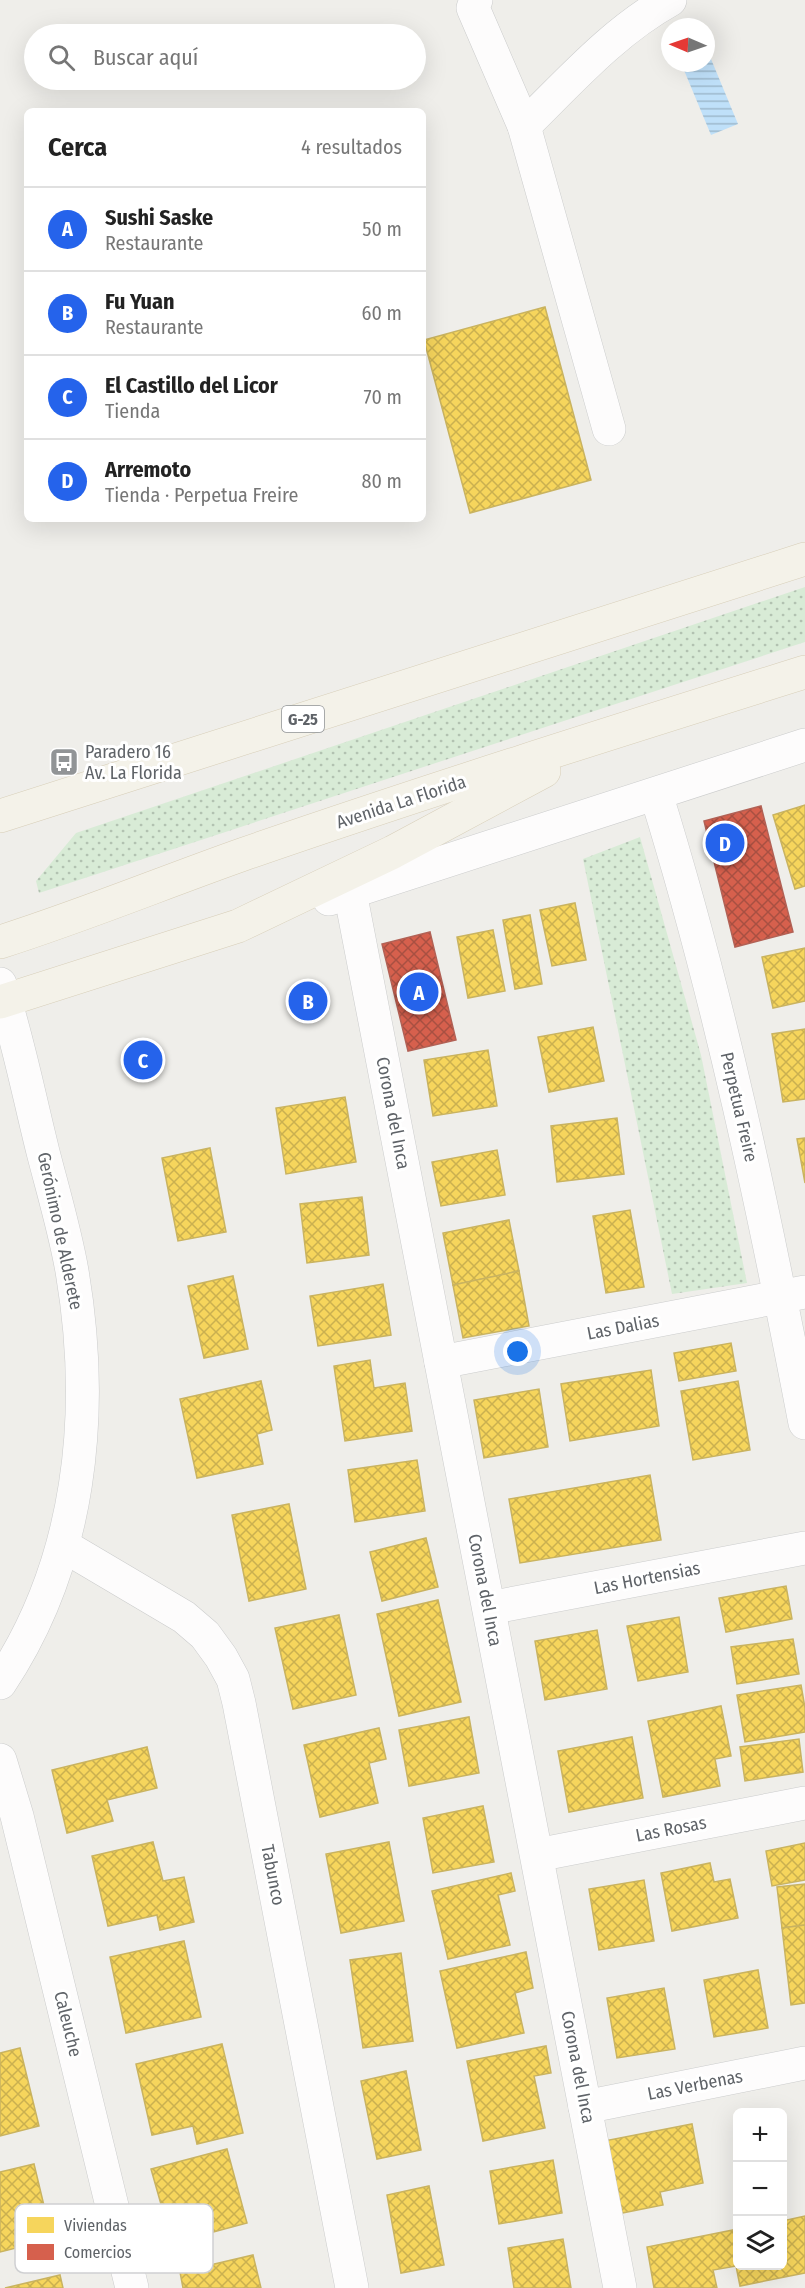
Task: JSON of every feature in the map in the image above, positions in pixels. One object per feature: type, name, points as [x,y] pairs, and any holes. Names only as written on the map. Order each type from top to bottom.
[{"type":"main road","name":"G-25","points":[[0,816],[805,559]]},
{"type":"main road","name":"Avenida La Florida","points":[[0,942],[243,855],[614,732],[805,672]]},
{"type":"main road","points":[[2,995],[238,926],[393,852],[614,732]]},
{"type":"street","points":[[476,0],[473,8],[524,126],[609,429]]},
{"type":"street","points":[[524,126],[606,45],[670,0]]},
{"type":"street","points":[[238,926],[805,745]]},
{"type":"street","name":"Perpetua Freire","points":[[656,794],[704,955],[793,1294],[805,1423]]},
{"type":"street","name":"Corona del Inca","points":[[350,892],[620,2288]]},
{"type":"street","name":"Gerónimo de Alderete","points":[[0,1683],[43,1605],[63,1546],[74,1498],[82,1436],[83,1380],[80,1324],[72,1269],[2,995]]},
{"type":"street","name":"Las Dalias","points":[[441,1362],[793,1294]]},
{"type":"street","name":"Tabunco","points":[[63,1546],[183,1617],[205,1635],[233,1679],[352,2288]]},
{"type":"street","name":"Las Hortensias","points":[[489,1608],[805,1548]]},
{"type":"street","name":"Caleuche","points":[[0,1760],[17,1816],[112,2204]]},
{"type":"street","name":"Las Rosas","points":[[537,1855],[805,1803]]},
{"type":"street","name":"Las Verbenas","points":[[585,2107],[805,2063]]},
{"type":"street","name":"Caleuche","points":[[128,2273],[132,2288]]},
{"type":"green space","points":[[805,587],[805,642],[39,893],[36,881],[76,833]]},
{"type":"green space","points":[[640,837],[701,1055],[747,1283],[672,1294],[583,859]]},
{"type":"water","points":[[715,69],[738,124],[711,135],[685,72],[715,72]]},
{"type":"building: Viviendas","points":[[545,307],[591,480],[470,513],[426,348],[426,339]]},
{"type":"building: Viviendas","points":[[805,805],[805,886],[795,889],[773,815]]},
{"type":"building: Viviendas","points":[[575,903],[586,960],[552,966],[540,910]]},
{"type":"building: Viviendas","points":[[530,915],[542,984],[515,989],[503,920]]},
{"type":"building: Viviendas","points":[[493,930],[505,991],[468,998],[457,937]]},
{"type":"building: Viviendas","points":[[805,948],[805,1001],[773,1008],[762,957]]},
{"type":"building: Viviendas","points":[[593,1027],[604,1081],[549,1092],[538,1037]]},
{"type":"building: Viviendas","points":[[805,1029],[805,1099],[783,1102],[772,1034]]},
{"type":"building: Viviendas","points":[[488,1050],[497,1106],[433,1116],[424,1060]]},
{"type":"building: Viviendas","points":[[345,1097],[356,1162],[286,1174],[276,1108]]},
{"type":"building: Viviendas","points":[[617,1118],[624,1174],[557,1182],[551,1126]]},
{"type":"building: Viviendas","points":[[805,1138],[805,1183],[797,1139]]},
{"type":"building: Viviendas","points":[[210,1148],[226,1232],[178,1241],[162,1158]]},
{"type":"building: Viviendas","points":[[497,1150],[505,1195],[441,1206],[432,1162]]},
{"type":"building: Viviendas","points":[[362,1197],[369,1255],[307,1263],[300,1204]]},
{"type":"building: Viviendas","points":[[630,1210],[644,1287],[606,1293],[593,1216]]},
{"type":"building: Viviendas","points":[[509,1220],[519,1271],[453,1285],[443,1233]]},
{"type":"building: Viviendas","points":[[519,1271],[529,1326],[463,1338],[453,1285]]},
{"type":"building: Viviendas","points":[[233,1276],[248,1349],[204,1358],[188,1286]]},
{"type":"building: Viviendas","points":[[383,1284],[391,1335],[318,1346],[310,1296]]},
{"type":"building: Viviendas","points":[[731,1343],[736,1371],[679,1381],[674,1353]]},
{"type":"building: Viviendas","points":[[370,1360],[374,1388],[405,1383],[412,1431],[345,1441],[334,1366]]},
{"type":"building: Viviendas","points":[[651,1370],[659,1426],[570,1441],[561,1384]]},
{"type":"building: Viviendas","points":[[261,1381],[272,1430],[257,1434],[263,1464],[197,1478],[180,1399]]},
{"type":"building: Viviendas","points":[[738,1381],[750,1450],[693,1460],[681,1391]]},
{"type":"building: Viviendas","points":[[539,1389],[548,1447],[484,1458],[474,1400]]},
{"type":"building: Viviendas","points":[[417,1460],[425,1511],[355,1522],[348,1470]]},
{"type":"building: Viviendas","points":[[650,1475],[661,1540],[520,1563],[509,1499]]},
{"type":"building: Viviendas","points":[[289,1504],[306,1589],[249,1601],[232,1515]]},
{"type":"building: Viviendas","points":[[426,1538],[438,1587],[382,1601],[370,1552]]},
{"type":"building: Viviendas","points":[[786,1586],[792,1619],[726,1632],[719,1598]]},
{"type":"building: Viviendas","points":[[438,1600],[461,1702],[399,1716],[377,1614]]},
{"type":"building: Viviendas","points":[[339,1615],[356,1695],[293,1709],[275,1628]]},
{"type":"building: Viviendas","points":[[679,1617],[688,1672],[638,1681],[627,1626]]},
{"type":"building: Viviendas","points":[[597,1630],[607,1689],[545,1700],[535,1641]]},
{"type":"building: Viviendas","points":[[793,1639],[799,1674],[737,1684],[731,1647]]},
{"type":"building: Viviendas","points":[[801,1685],[805,1708],[805,1732],[745,1742],[737,1695]]},
{"type":"building: Viviendas","points":[[721,1706],[731,1756],[715,1759],[720,1786],[663,1797],[648,1721]]},
{"type":"building: Viviendas","points":[[469,1717],[479,1773],[409,1786],[399,1730]]},
{"type":"building: Viviendas","points":[[379,1728],[386,1759],[369,1763],[378,1803],[320,1817],[304,1745]]},
{"type":"building: Viviendas","points":[[632,1737],[643,1798],[569,1812],[558,1751]]},
{"type":"building: Viviendas","points":[[799,1739],[803,1772],[745,1781],[740,1747]]},
{"type":"building: Viviendas","points":[[147,1747],[157,1788],[107,1800],[113,1821],[67,1833],[52,1770]]},
{"type":"building: Viviendas","points":[[483,1806],[494,1862],[433,1873],[423,1818]]},
{"type":"building: Viviendas","points":[[153,1842],[163,1881],[184,1877],[194,1922],[160,1930],[157,1915],[108,1926],[92,1856]]},
{"type":"building: Viviendas","points":[[389,1842],[404,1921],[341,1933],[326,1854]]},
{"type":"building: Viviendas","points":[[805,1843],[805,1880],[772,1886],[766,1851]]},
{"type":"building: Viviendas","points":[[710,1863],[714,1882],[730,1879],[738,1918],[672,1931],[661,1873]]},
{"type":"building: Viviendas","points":[[511,1873],[515,1891],[498,1895],[510,1945],[448,1959],[432,1891]]},
{"type":"building: Viviendas","points":[[644,1880],[654,1941],[599,1950],[589,1889]]},
{"type":"building: Viviendas","points":[[805,1884],[805,1925],[782,1928],[777,1887]]},
{"type":"building: Viviendas","points":[[805,1925],[805,2003],[791,2005],[782,1928]]},
{"type":"building: Viviendas","points":[[184,1941],[201,2017],[126,2033],[110,1957]]},
{"type":"building: Viviendas","points":[[526,1952],[533,1988],[515,1993],[524,2033],[457,2048],[440,1971]]},
{"type":"building: Viviendas","points":[[401,1953],[413,2041],[363,2048],[350,1960]]},
{"type":"building: Viviendas","points":[[758,1970],[768,2028],[714,2037],[704,1980]]},
{"type":"building: Viviendas","points":[[664,1988],[675,2049],[617,2058],[607,1998]]},
{"type":"building: Viviendas","points":[[222,2044],[243,2133],[197,2144],[193,2126],[152,2135],[136,2064]]},
{"type":"building: Viviendas","points":[[546,2046],[551,2073],[534,2076],[545,2128],[483,2141],[467,2061]]},
{"type":"building: Viviendas","points":[[20,2048],[39,2126],[0,2136],[0,2053]]},
{"type":"building: Viviendas","points":[[406,2071],[421,2150],[377,2159],[361,2081]]},
{"type":"building: Viviendas","points":[[692,2124],[703,2183],[660,2192],[663,2205],[617,2214],[604,2141]]},
{"type":"building: Viviendas","points":[[227,2149],[247,2223],[213,2232],[213,2204],[161,2204],[151,2169]]},
{"type":"building: Viviendas","points":[[553,2160],[562,2213],[499,2224],[490,2171]]},
{"type":"building: Viviendas","points":[[34,2164],[44,2204],[15,2204],[15,2248],[0,2252],[0,2172]]},
{"type":"building: Viviendas","points":[[429,2186],[444,2265],[401,2273],[387,2195]]},
{"type":"building: Viviendas","points":[[805,2216],[805,2273],[740,2286],[737,2270],[787,2270],[787,2220]]},
{"type":"building: Viviendas","points":[[733,2230],[733,2267],[713,2270],[717,2288],[654,2288],[647,2247]]},
{"type":"building: Viviendas","points":[[563,2239],[571,2288],[514,2288],[508,2248]]},
{"type":"building: Viviendas","points":[[253,2255],[261,2288],[183,2288],[180,2273],[213,2273],[213,2264]]},
{"type":"building: Viviendas","points":[[60,2275],[63,2288],[5,2288]]},
{"type":"building: Comercios","points":[[761,806],[793,932],[735,947],[704,821]]},
{"type":"building: Comercios","points":[[430,932],[456,1040],[408,1051],[382,944]]},
{"type":"place","name":"Paradero 16 Av. La Florida","points":[[64,762]]},
{"type":"place","name":"Arremoto","points":[[725,843]]},
{"type":"place","name":"Sushi Saske","points":[[419,992]]},
{"type":"place","name":"Fu Yuan","points":[[308,1001]]},
{"type":"place","name":"El Castillo del Licor","points":[[143,1060]]}]
